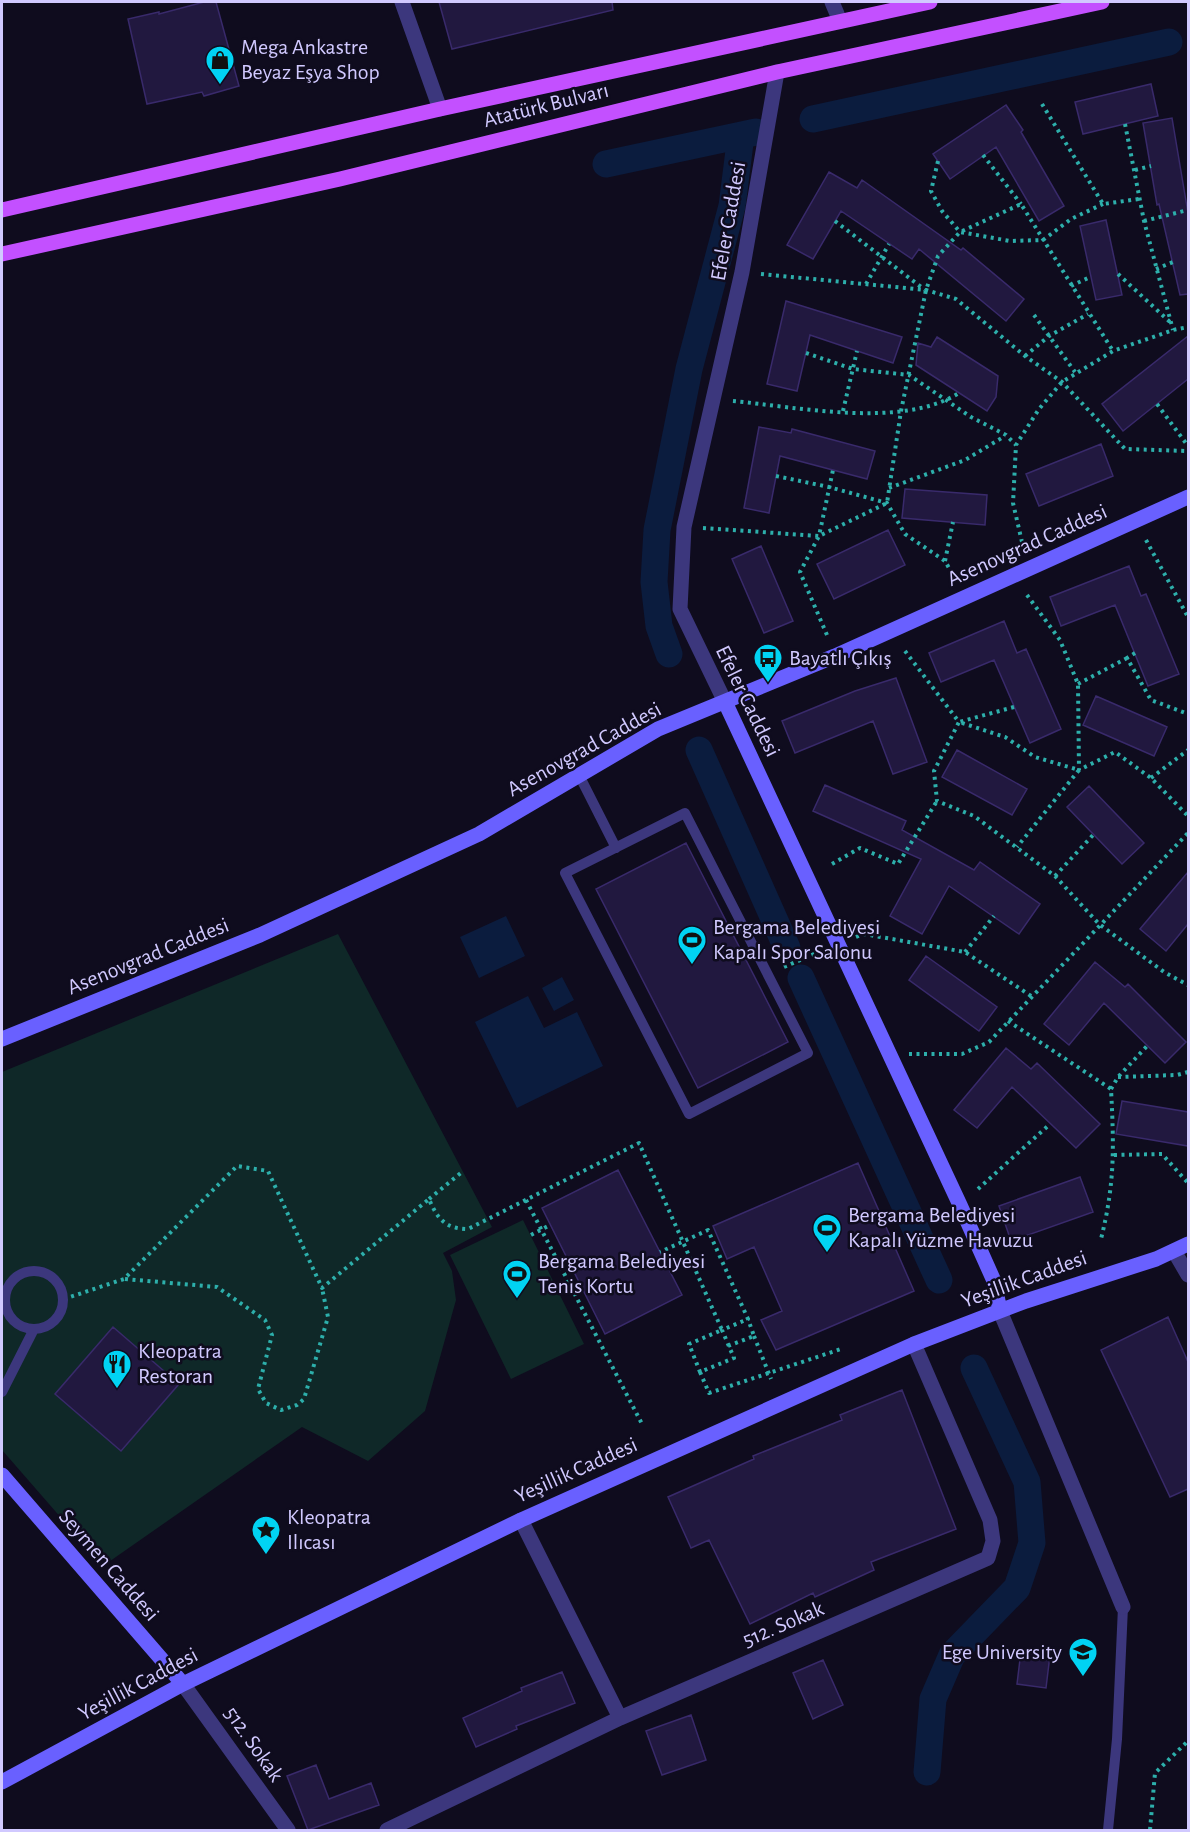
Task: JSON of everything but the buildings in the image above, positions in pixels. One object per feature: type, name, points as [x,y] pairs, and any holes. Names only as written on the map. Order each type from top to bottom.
[{"type":"main road","name":"Atatürk Bulvarı","points":[[2,210],[440,109],[930,2]]},
{"type":"main road","name":"Atatürk Bulvarı","points":[[2,254],[340,179],[777,72],[1101,2]]},
{"type":"main road","name":"Asenovgrad Caddesi","points":[[2,1039],[260,935],[479,834],[658,729],[1188,497]]},
{"type":"main road","name":"Efeler Caddesi","points":[[724,702],[994,1281],[1000,1311]]},
{"type":"main road","name":"Yeşillik Caddesi","points":[[2,1782],[183,1684],[521,1520],[914,1344],[1188,1244]]},
{"type":"main road","name":"Seymen Caddesi","points":[[2,1475],[183,1684]]},
{"type":"street","points":[[402,2],[440,109]]},
{"type":"street","points":[[832,2],[840,21]]},
{"type":"street","name":"Efeler Caddesi","points":[[724,702],[680,609],[684,527],[742,272],[777,72]]},
{"type":"street","points":[[1174,1251],[1188,1275]]},
{"type":"street","points":[[1000,1311],[1123,1608]]},
{"type":"street","name":"512. Sokak","points":[[387,1830],[620,1719],[988,1558],[993,1541],[990,1520],[914,1344]]},
{"type":"street","points":[[521,1520],[620,1719]]},
{"type":"street","name":"512. Sokak","points":[[183,1684],[288,1830]]},
{"type":"lane","points":[[579,775],[616,848]]},
{"type":"lane","points":[[685,813],[808,1053],[688,1114],[565,873],[616,848],[685,813]]},
{"type":"lane","points":[[33,1270],[51,1275],[62,1289],[64,1299],[59,1316],[45,1327],[34,1329],[15,1322],[5,1305],[9,1285],[15,1277],[33,1270]]},
{"type":"lane","points":[[2,1392],[34,1329]]},
{"type":"lane","points":[[1108,1830],[1117,1739],[1123,1608]]},
{"type":"path","points":[[1042,104],[1103,204]]},
{"type":"path","points":[[1125,124],[1144,221],[1173,330]]},
{"type":"path","points":[[984,155],[1021,204],[1113,351]]},
{"type":"path","points":[[938,161],[932,191],[942,211],[960,232],[1010,241],[1043,240],[1071,219],[1103,204],[1139,199]]},
{"type":"path","points":[[1135,170],[1151,166]]},
{"type":"path","points":[[953,575],[945,561],[904,534],[887,503],[902,411],[926,290],[938,256],[960,232],[1021,204]]},
{"type":"path","points":[[1144,221],[1188,210]]},
{"type":"path","points":[[835,221],[880,258],[926,290]]},
{"type":"path","points":[[866,284],[890,244]]},
{"type":"path","points":[[1156,269],[1173,262]]},
{"type":"path","points":[[742,272],[926,290],[956,299],[1024,356],[1062,382],[1125,448],[1188,451]]},
{"type":"path","points":[[1118,274],[1172,324]]},
{"type":"path","points":[[1071,286],[1088,278]]},
{"type":"path","points":[[1024,356],[1048,336],[1088,314]]},
{"type":"path","points":[[1034,315],[1075,372]]},
{"type":"path","points":[[1022,542],[1013,503],[1016,445],[1039,409],[1062,382],[1113,351],[1188,327]]},
{"type":"path","points":[[843,411],[857,351]]},
{"type":"path","points":[[806,353],[853,369],[909,375],[946,401],[1006,435],[1016,445]]},
{"type":"path","points":[[714,399],[843,411],[902,411],[946,401],[959,393]]},
{"type":"path","points":[[1157,404],[1188,446]]},
{"type":"path","points":[[889,488],[965,460],[1006,435]]},
{"type":"path","points":[[827,634],[800,572],[819,536],[833,470]]},
{"type":"path","points":[[776,476],[829,487],[887,503]]},
{"type":"path","points":[[684,527],[819,536],[887,503]]},
{"type":"path","points":[[945,561],[953,522]]},
{"type":"path","points":[[1146,540],[1188,617]]},
{"type":"path","points":[[1027,595],[1060,640],[1078,684],[1078,770]]},
{"type":"path","points":[[905,651],[959,722],[1005,737],[1035,757],[1078,770]]},
{"type":"path","points":[[1078,684],[1135,653]]},
{"type":"path","points":[[1128,658],[1151,700],[1188,714]]},
{"type":"path","points":[[832,864],[860,848],[897,864],[937,801],[934,771],[959,722],[1014,707]]},
{"type":"path","points":[[1151,778],[1188,750]]},
{"type":"path","points":[[1017,847],[1078,770],[1114,752],[1151,778],[1188,816]]},
{"type":"path","points":[[937,801],[974,816],[1017,847],[1055,876],[1099,924],[1164,972],[1188,985]]},
{"type":"path","points":[[888,1054],[962,1054],[989,1042],[1188,833]]},
{"type":"path","points":[[1055,876],[1094,835]]},
{"type":"path","points":[[965,952],[994,916]]},
{"type":"path","points":[[767,973],[864,934],[965,952],[1031,996]]},
{"type":"path","points":[[1008,1021],[1111,1089]]},
{"type":"path","points":[[1101,1239],[1112,1196],[1114,1155],[1111,1089],[1118,1077],[1148,1046]]},
{"type":"path","points":[[1118,1077],[1177,1075],[1188,1072]]},
{"type":"path","points":[[978,1189],[1050,1124]]},
{"type":"path","points":[[429,1199],[440,1220],[458,1229],[478,1225],[639,1143],[734,1358],[700,1372]]},
{"type":"path","points":[[1114,1155],[1162,1154],[1188,1183]]},
{"type":"path","points":[[64,1299],[124,1279],[217,1287],[265,1320],[272,1335],[258,1389],[266,1403],[281,1410],[297,1405],[307,1391],[328,1317],[322,1288],[268,1171],[237,1166],[124,1279]]},
{"type":"path","points":[[322,1288],[462,1172]]},
{"type":"path","points":[[526,1200],[642,1424]]},
{"type":"path","points":[[531,1235],[550,1225]]},
{"type":"path","points":[[660,1252],[708,1230],[748,1319],[771,1379]]},
{"type":"path","points":[[748,1319],[689,1344],[709,1393],[841,1349]]},
{"type":"path","points":[[728,1346],[754,1336]]},
{"type":"path","points":[[1149,1830],[1155,1773],[1188,1741]]},
{"type":"green space","points":[[338,934],[492,1227],[443,1253],[452,1271],[456,1300],[425,1411],[368,1461],[302,1427],[103,1566],[2,1450],[2,1072]]},
{"type":"green space","name":"Bergama Belediyesi Tenis Kortu","points":[[523,1220],[584,1344],[511,1379],[450,1255]]},
{"type":"water","points":[[506,916],[525,956],[479,978],[460,937]]},
{"type":"water","points":[[562,977],[574,1000],[554,1011],[542,988]]},
{"type":"water","points":[[528,996],[544,1028],[577,1012],[603,1066],[517,1108],[475,1022]]},
{"type":"waterway","points":[[813,119],[1169,42]]},
{"type":"waterway","points":[[606,164],[756,132]]},
{"type":"waterway","points":[[669,654],[659,626],[654,582],[657,530],[689,369],[732,206],[741,135]]},
{"type":"waterway","points":[[699,750],[787,948]]},
{"type":"waterway","points":[[801,978],[939,1280]]},
{"type":"waterway","points":[[927,1772],[933,1699],[952,1655],[1017,1588],[1032,1543],[1027,1482],[974,1368]]},
{"type":"place","name":"Mega Ankastre Beyaz Eşya Shop","points":[[220,86]]},
{"type":"place","name":"Bayatlı Çıkış","points":[[768,684]]},
{"type":"place","name":"Bergama Belediyesi Kapalı Spor Salonu","points":[[692,966]]},
{"type":"place","name":"Bergama Belediyesi Kapalı Yüzme Havuzu","points":[[827,1254]]},
{"type":"place","name":"Bergama Belediyesi Tenis Kortu","points":[[517,1300]]},
{"type":"place","name":"Kleopatra Restoran","points":[[117,1390]]},
{"type":"place","name":"Kleopatra Ilıcası","points":[[266,1556]]},
{"type":"place","name":"Ege University","points":[[1083,1678]]}]
